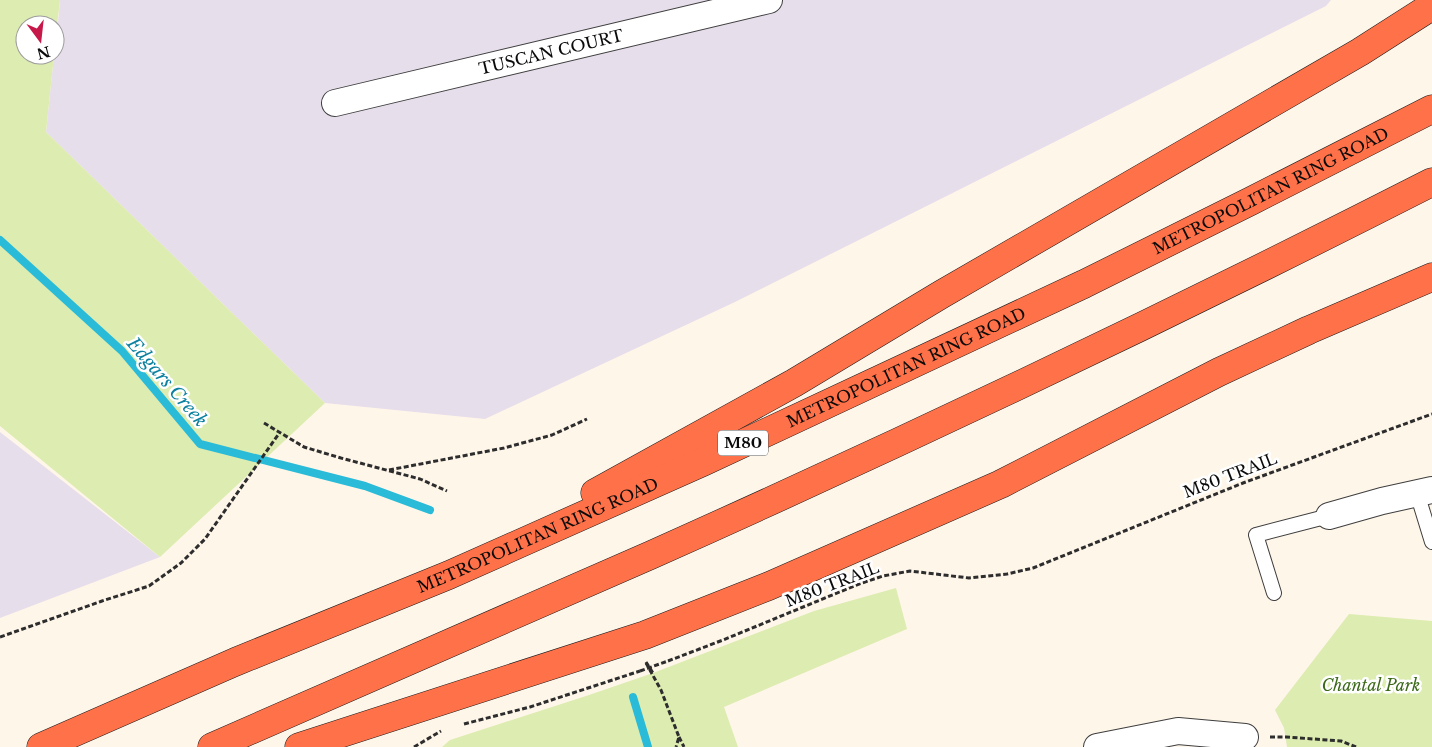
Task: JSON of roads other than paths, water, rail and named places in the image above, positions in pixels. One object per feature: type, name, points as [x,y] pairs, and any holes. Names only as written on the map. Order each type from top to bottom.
[{"type":"highway","points":[[449,574],[794,383],[951,289],[1360,52],[1432,6]]},
{"type":"highway","name":"METROPOLITAN RING ROAD","points":[[41,747],[236,662],[449,574],[703,462],[1084,284],[1432,109]]},
{"type":"highway","points":[[212,747],[661,550],[893,445],[1213,292],[1432,182]]},
{"type":"highway","points":[[299,747],[645,635],[769,586],[1001,484],[1219,372],[1309,330],[1432,277]]},
{"type":"street","name":"TUSCAN COURT","points":[[335,103],[769,0]]},
{"type":"street","points":[[1329,516],[1425,491]]},
{"type":"street","points":[[1097,747],[1178,731],[1245,738]]},
{"type":"lane","points":[[1425,491],[1432,542]]},
{"type":"lane","points":[[1274,593],[1256,535],[1329,516]]},
{"type":"waterway","name":"Edgars Creek","points":[[0,240],[122,351],[200,444],[365,486],[430,510]]},
{"type":"waterway","name":"Edgars Creek","points":[[633,697],[648,747]]},
{"type":"park label","name":"Chantal Park","points":[[1371,685]]}]
